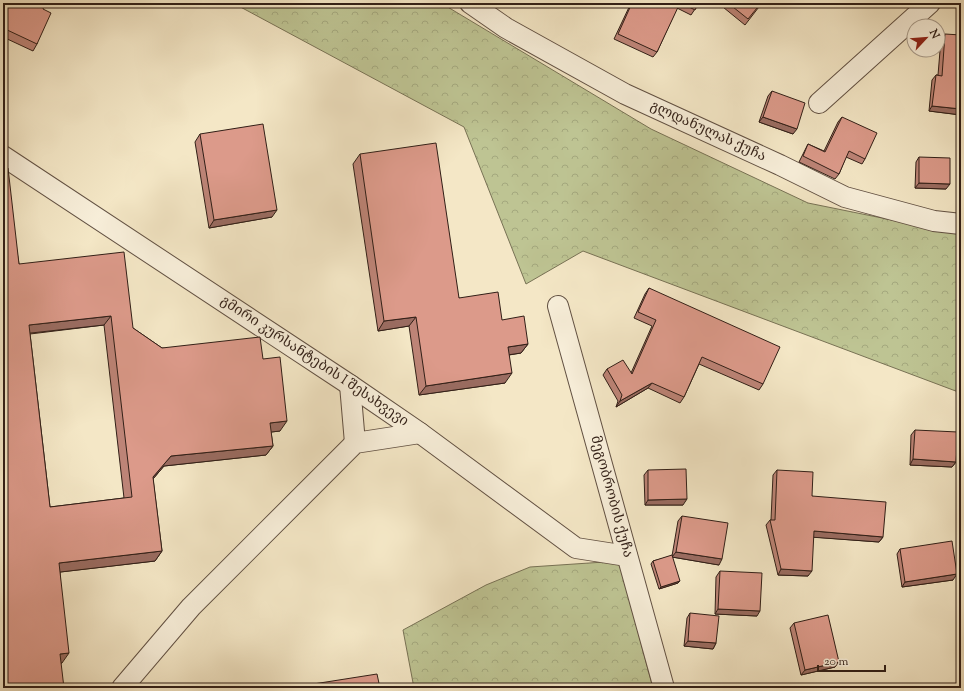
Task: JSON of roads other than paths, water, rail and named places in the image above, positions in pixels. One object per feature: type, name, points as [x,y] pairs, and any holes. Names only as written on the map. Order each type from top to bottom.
[{"type":"street","name":"გლდანულას ქუჩა","points":[[470,3],[506,28],[625,94],[780,165],[845,197],[934,221],[961,224]]},
{"type":"street","points":[[819,102],[930,3]]},
{"type":"street","name":"გმირი კურსანტების I შესახვევი","points":[[3,156],[350,385],[420,433],[576,548],[628,556]]},
{"type":"street","name":"მეგობრობის ქუჩა","points":[[558,306],[664,688]]},
{"type":"street","points":[[350,385],[355,442]]},
{"type":"street","points":[[122,688],[191,607],[355,442],[420,433]]}]
